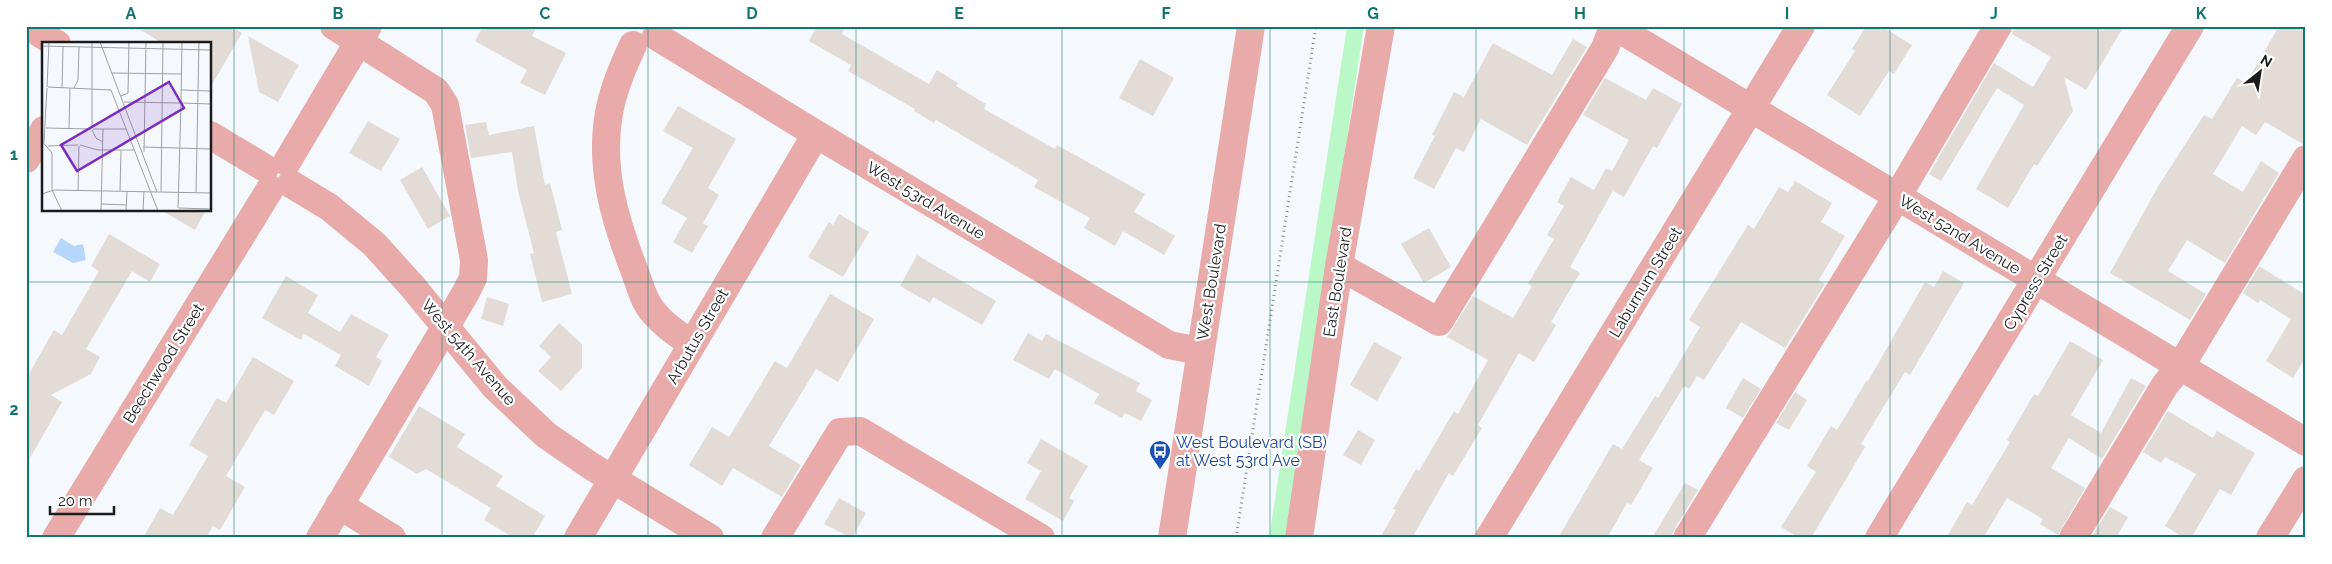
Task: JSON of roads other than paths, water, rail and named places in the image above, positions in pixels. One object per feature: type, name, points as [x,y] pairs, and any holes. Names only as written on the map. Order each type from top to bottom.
[{"type":"street","points":[[28,26],[54,42]]},
{"type":"street","points":[[320,538],[446,329],[473,278],[474,260],[445,106],[436,91],[364,34],[334,26]]},
{"type":"street","name":"West Boulevard","points":[[1172,538],[1251,26]]},
{"type":"street","name":"East Boulevard","points":[[1299,538],[1339,266],[1380,26]]},
{"type":"street","points":[[1339,266],[1439,322],[1606,48],[1613,26]]},
{"type":"street","name":"West 52nd Avenue","points":[[1613,26],[2306,442]]},
{"type":"street","name":"Laburnum Street","points":[[1489,538],[1801,26]]},
{"type":"street","points":[[1687,538],[1897,197],[1998,26]]},
{"type":"street","name":"Cypress Street","points":[[1879,538],[2190,26]]},
{"type":"street","name":"Beechwood Street","points":[[56,538],[364,34]]},
{"type":"street","points":[[642,34],[623,66],[609,113],[606,164],[615,218],[643,293],[653,312],[672,332],[692,344]]},
{"type":"street","name":"West 53rd Avenue","points":[[642,34],[816,134],[1169,345],[1200,351]]},
{"type":"street","points":[[26,159],[42,133]]},
{"type":"street","name":"Arbutus Street","points":[[578,538],[816,134]]},
{"type":"street","name":"West 54th Avenue","points":[[211,136],[329,208],[374,244],[412,286],[495,387],[546,436],[710,538]]},
{"type":"street","points":[[2073,538],[2166,385],[2180,367],[2306,159]]},
{"type":"street","points":[[775,538],[840,432],[860,431],[1041,538]]},
{"type":"street","points":[[2306,442],[2303,449],[2306,461]]},
{"type":"street","points":[[2270,538],[2306,480]]},
{"type":"street","points":[[339,505],[392,538]]},
{"type":"water","points":[[61,238],[74,246],[83,244],[86,260],[73,263],[53,252]]},
{"type":"place","name":"West Boulevard (SB) at West 53rd Ave","points":[[1160,470]]}]
